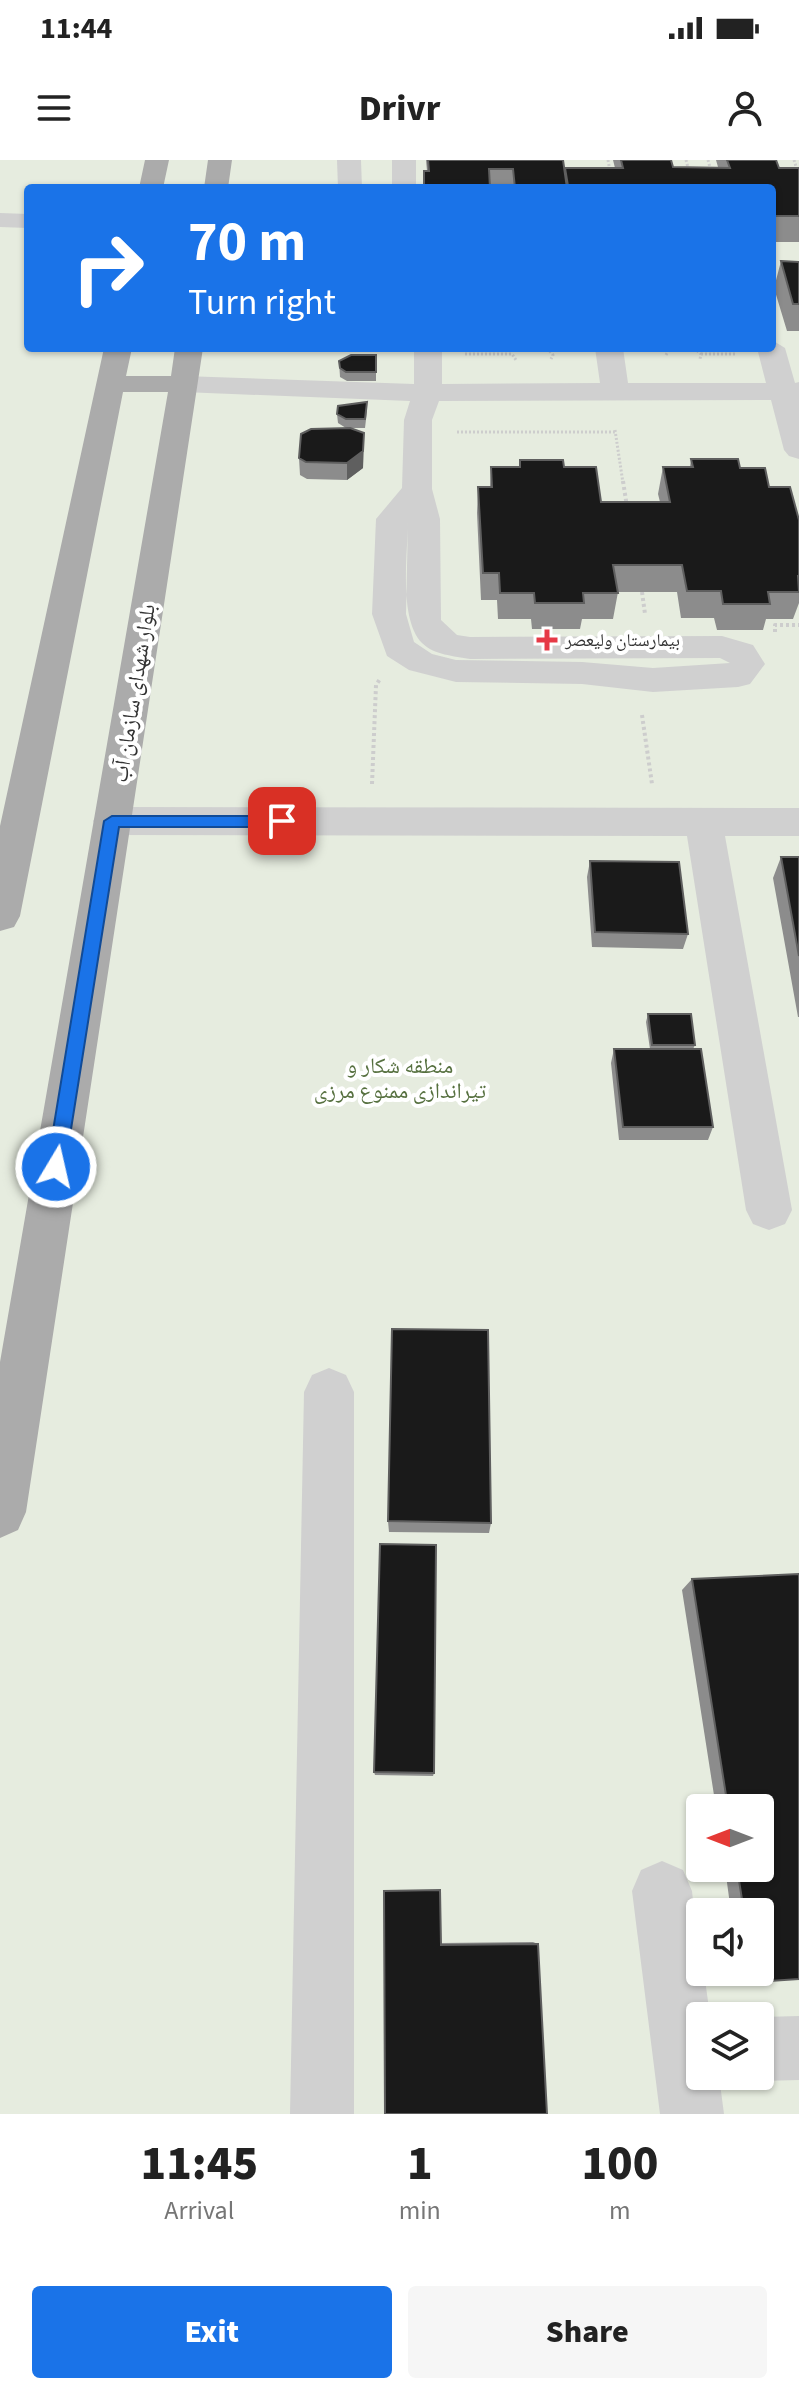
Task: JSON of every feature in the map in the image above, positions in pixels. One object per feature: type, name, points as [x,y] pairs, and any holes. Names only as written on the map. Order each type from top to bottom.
[{"type":"main road","points":[[152,184],[157,160]]},
{"type":"main road","points":[[217,184],[220,160]]},
{"type":"main road","points":[[0,916],[117,352]]},
{"type":"main road","points":[[110,384],[186,366]]},
{"type":"main road","name":"بلوار شهدای سازمان آب","points":[[0,1512],[186,366]]},
{"type":"street","points":[[349,160],[350,184]]},
{"type":"street","points":[[404,160],[404,184]]},
{"type":"street","points":[[0,220],[24,221]]},
{"type":"street","points":[[417,489],[392,519],[389,614],[399,648],[421,662],[456,671],[582,673],[638,678],[738,676],[748,664],[741,653],[722,647],[470,648],[448,644],[434,635],[424,620],[424,519],[417,489],[418,432],[428,392],[428,352]]},
{"type":"street","points":[[610,352],[615,391]]},
{"type":"street","points":[[773,352],[791,391],[798,441]]},
{"type":"street","points":[[186,366],[362,393],[791,391]]},
{"type":"street","points":[[399,648],[434,635]]},
{"type":"street","points":[[112,821],[799,822]]},
{"type":"street","points":[[704,822],[769,1210]]},
{"type":"street","points":[[322,2114],[329,1392]]},
{"type":"street","points":[[662,1891],[686,2020]]},
{"type":"street","points":[[774,2049],[799,2048]]},
{"type":"street","points":[[692,2090],[692,2114]]},
{"type":"path","points":[[598,172],[610,172],[608,160]]},
{"type":"path","points":[[686,160],[689,172]]},
{"type":"path","points":[[678,172],[711,172],[708,160]]},
{"type":"path","points":[[784,171],[798,173],[794,160]]},
{"type":"path","points":[[615,391],[612,408],[629,520]]},
{"type":"path","points":[[418,432],[616,432]]},
{"type":"path","points":[[372,797],[376,685],[399,648]]},
{"type":"path","points":[[638,678],[658,822]]},
{"type":"green space","name":"منطقه شکار و تیراندازی ممنوع مرزی","points":[[0,160],[799,160],[799,2114],[0,2114]]},
{"type":"building","points":[[428,160],[563,160],[566,184],[515,184],[513,169],[489,169],[490,184],[424,184],[424,171],[429,171]]},
{"type":"building","points":[[621,160],[671,160],[673,167],[730,168],[727,160],[776,160],[779,168],[799,168],[799,216],[776,216],[776,184],[568,184],[565,168],[623,168]]},
{"type":"building","points":[[781,261],[799,262],[799,304],[793,304]]},
{"type":"building","points":[[351,355],[376,355],[376,372],[346,372],[340,368],[339,361]]},
{"type":"building","points":[[367,402],[365,419],[346,419],[337,414],[338,406]]},
{"type":"building","points":[[350,428],[364,433],[363,451],[347,463],[306,462],[299,458],[301,434],[311,429]]},
{"type":"building","points":[[691,459],[738,459],[740,468],[765,468],[769,487],[790,487],[799,520],[799,592],[768,592],[770,604],[723,604],[721,591],[687,591],[682,565],[613,565],[618,593],[583,593],[584,603],[535,603],[534,593],[500,593],[499,573],[483,573],[478,487],[492,487],[491,467],[520,467],[520,460],[563,460],[564,467],[596,467],[601,502],[670,502],[663,467],[693,467]]},
{"type":"building","points":[[781,857],[799,857],[799,956]]},
{"type":"building","points":[[590,861],[679,862],[688,934],[595,932]]},
{"type":"building","points":[[648,1014],[691,1014],[695,1045],[652,1045]]},
{"type":"building","points":[[614,1049],[701,1049],[713,1127],[623,1127]]},
{"type":"building","points":[[392,1329],[488,1330],[491,1523],[388,1521]]},
{"type":"building","points":[[380,1544],[436,1545],[434,1773],[374,1772]]},
{"type":"building","points":[[799,1574],[799,1979],[774,1981],[774,1898],[742,1898],[739,1882],[774,1882],[774,1794],[726,1794],[692,1579]]},
{"type":"building","points":[[440,1890],[441,1945],[538,1944],[547,2114],[385,2114],[384,1891]]},
{"type":"place","name":"بیمارستان ولیعصر","points":[[547,640]]},
{"type":"route","points":[[56,1167],[112,821],[282,821]]}]
